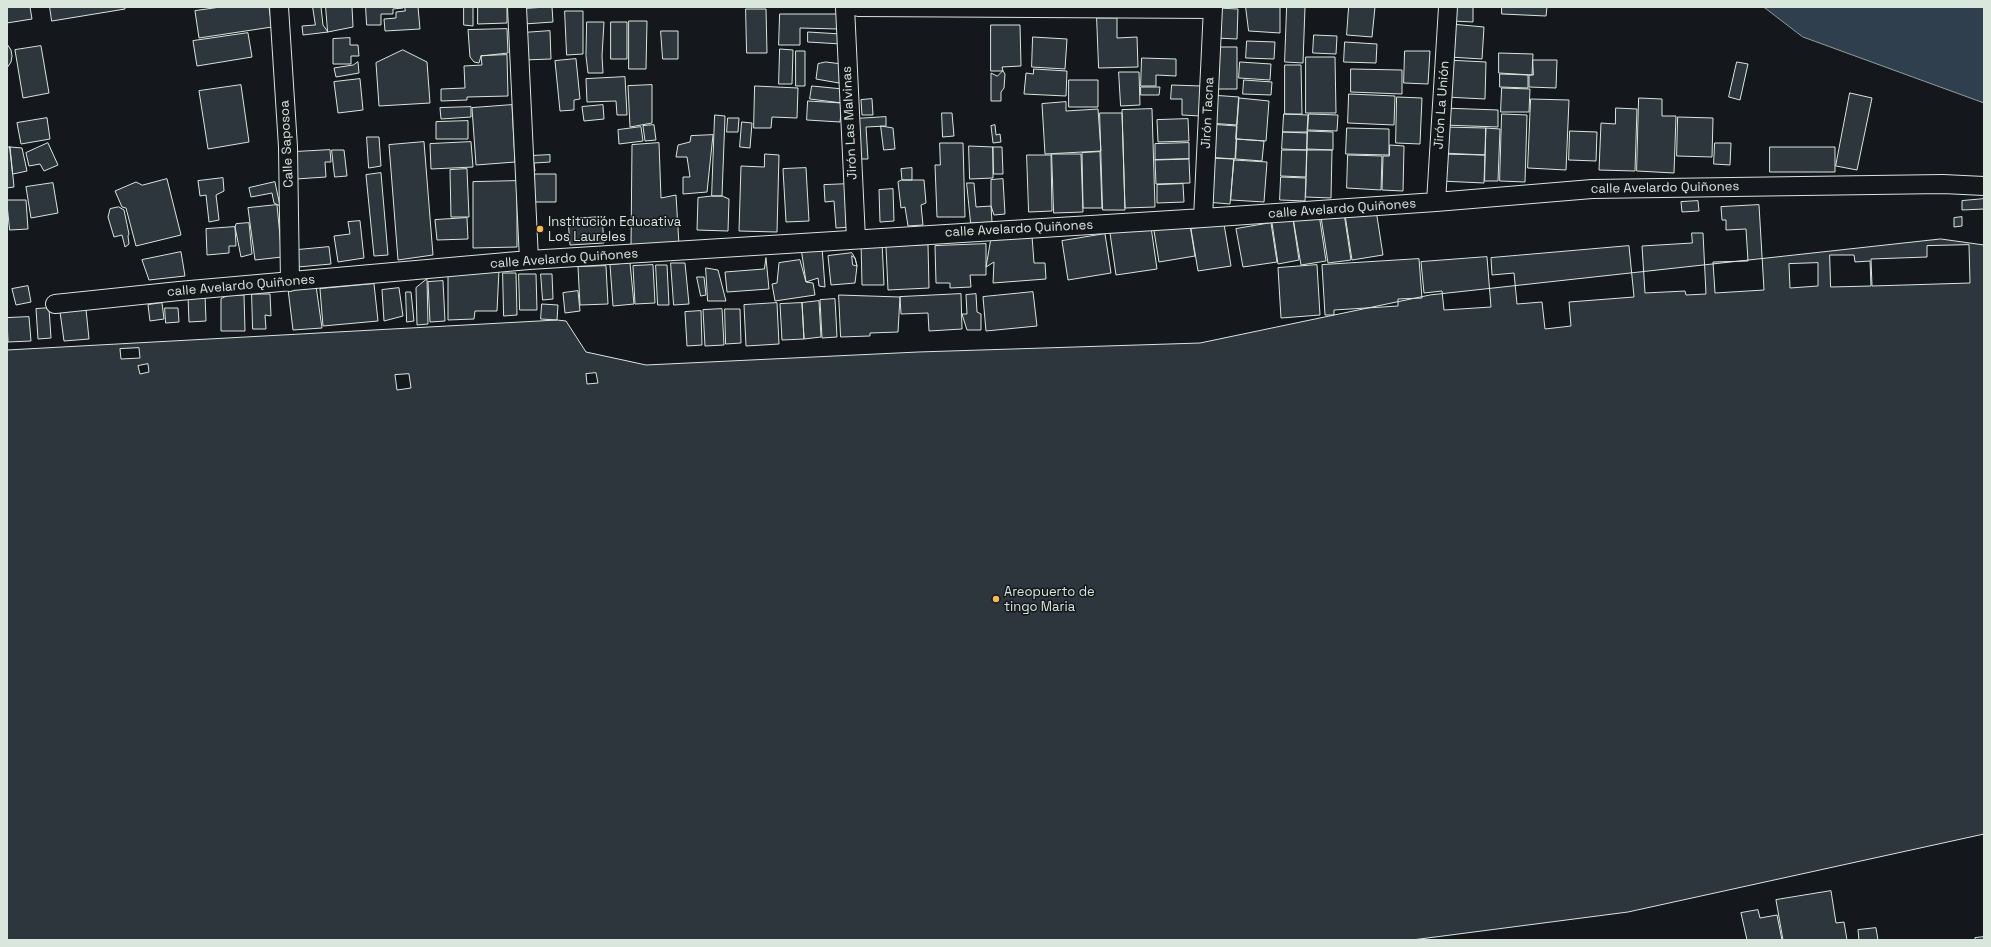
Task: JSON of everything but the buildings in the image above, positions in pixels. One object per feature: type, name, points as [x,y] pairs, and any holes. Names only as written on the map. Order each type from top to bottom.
[{"type":"street","name":"Calle Saposoa","points":[[280,7],[288,147],[290,282]]},
{"type":"street","points":[[517,7],[529,260]]},
{"type":"street","name":"Jirón Las Malvinas","points":[[845,7],[856,239]]},
{"type":"street","points":[[858,7],[1213,8]]},
{"type":"street","name":"Jirón La Unión","points":[[1436,202],[1448,7]]},
{"type":"street","name":"Jirón Tacna","points":[[1203,218],[1213,8]]},
{"type":"street","name":"calle Avelardo Quiñones","points":[[55,304],[529,260],[1203,218],[1436,202],[1592,189],[1943,184],[1984,186]]},
{"type":"water","points":[[1764,7],[1984,7],[1984,103],[1803,37]]},
{"type":"place","name":"Institución Educativa Los Laureles","points":[[540,229]]},
{"type":"place","name":"Areopuerto de tingo Maria","points":[[996,599]]}]
